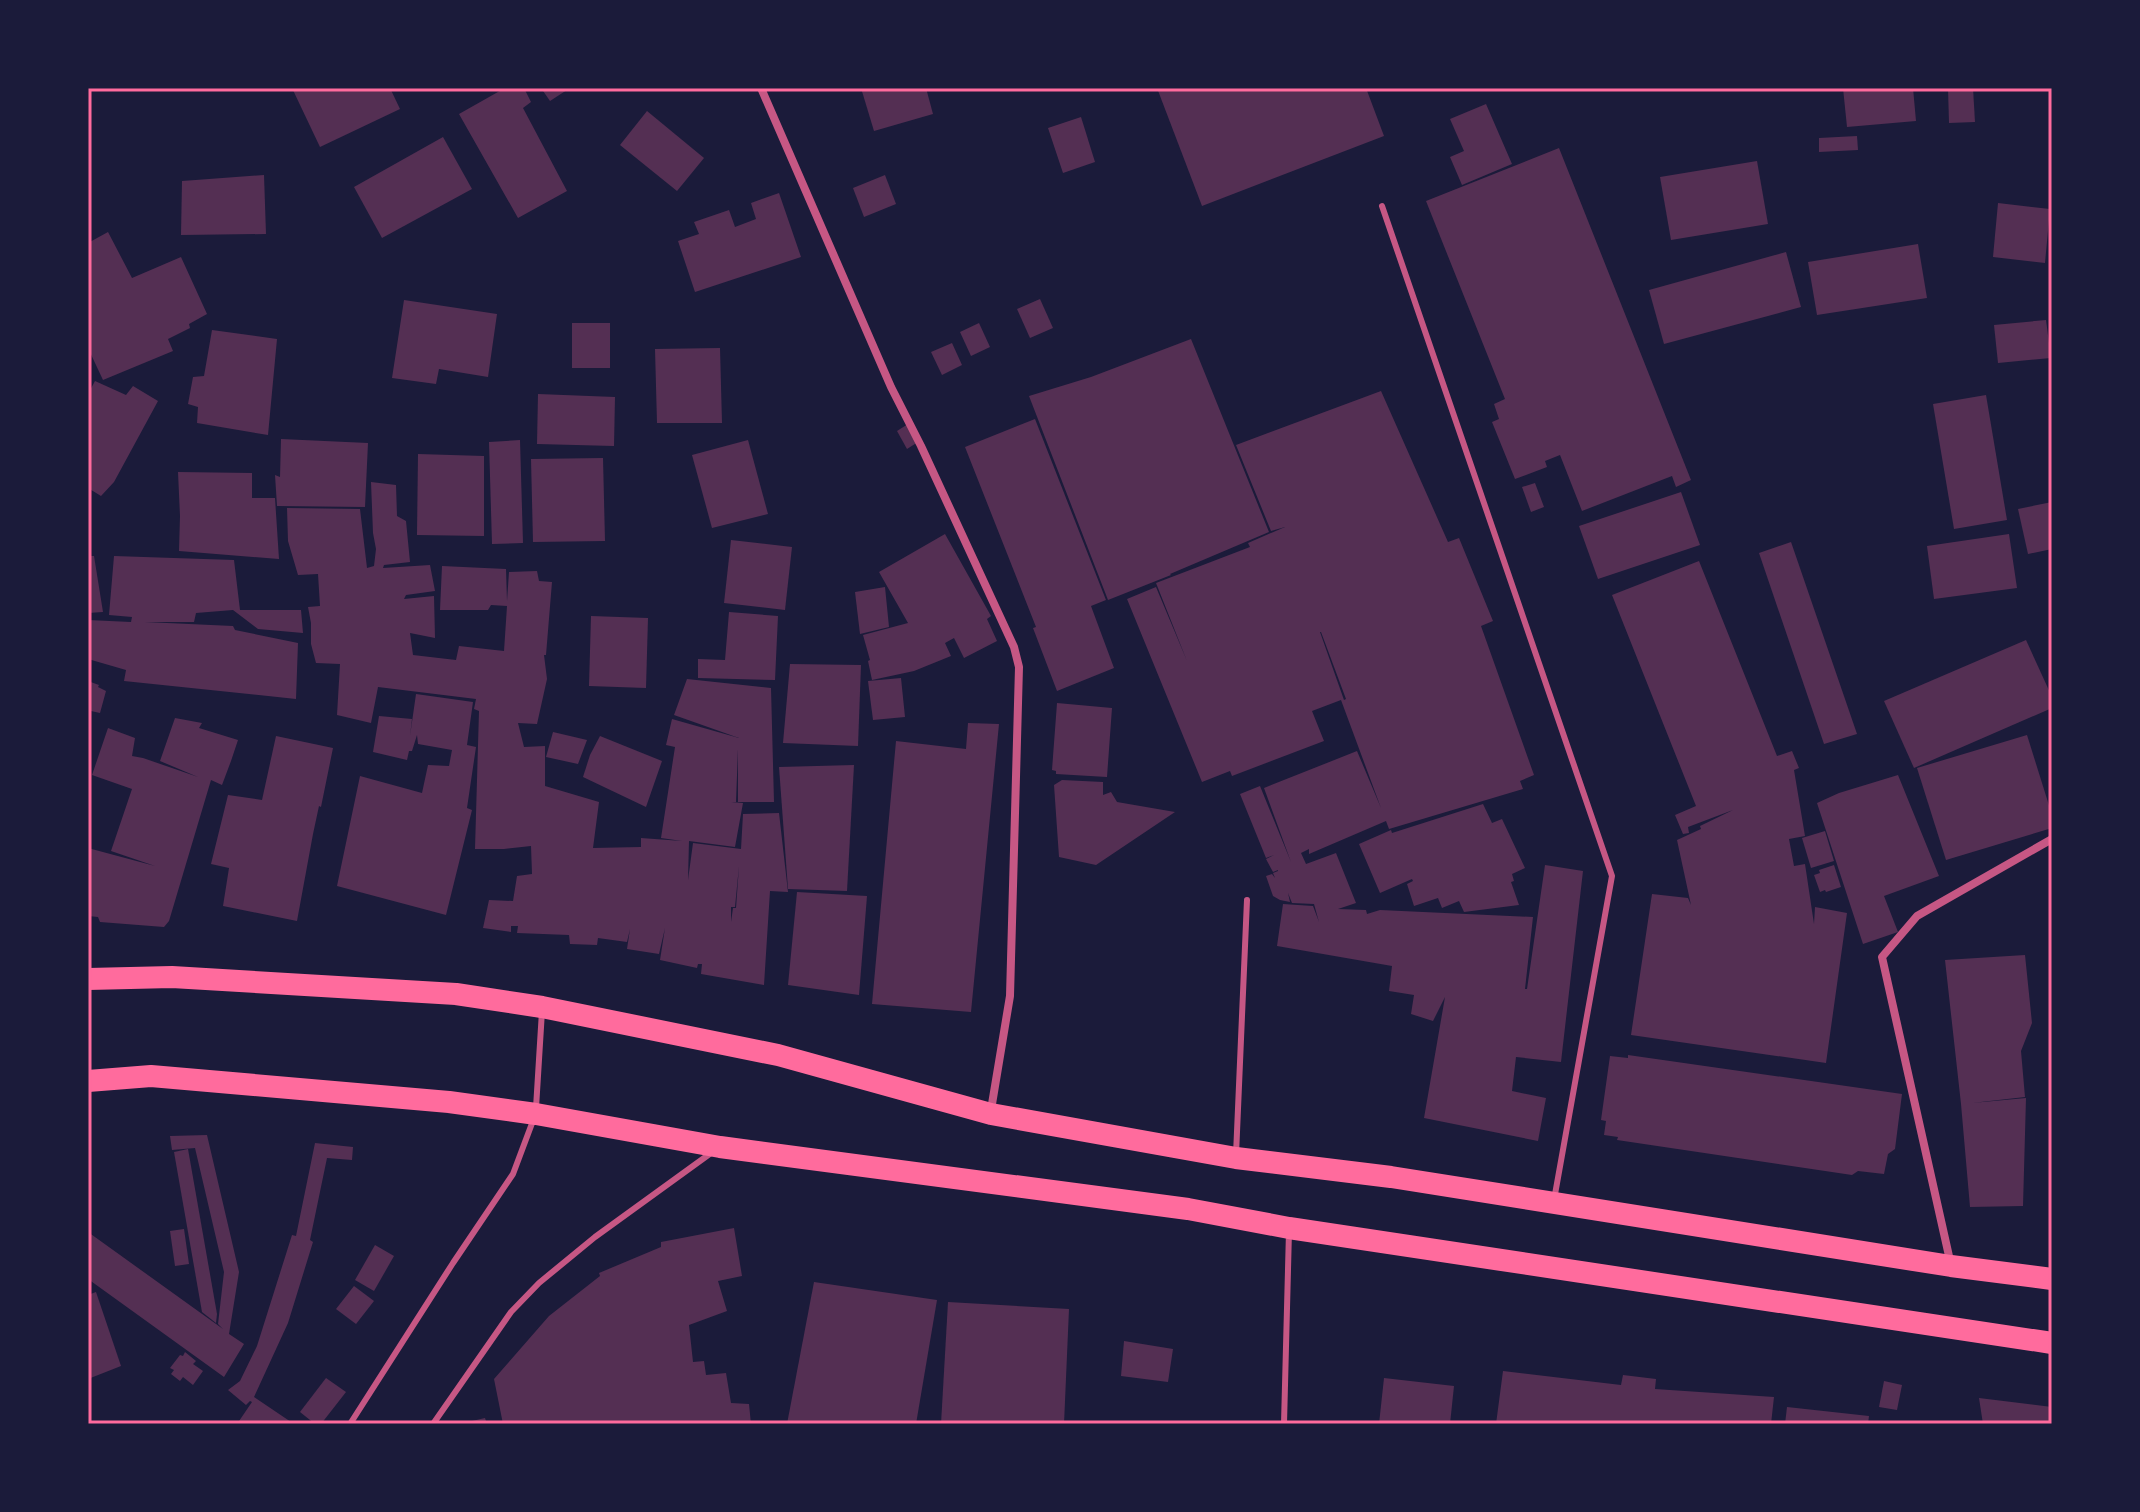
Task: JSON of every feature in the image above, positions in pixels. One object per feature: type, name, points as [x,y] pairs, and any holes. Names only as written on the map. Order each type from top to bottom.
[{"type":"highway","points":[[88,979],[172,977],[456,994],[542,1007],[778,1055],[991,1114],[1236,1158],[1391,1177],[1951,1266],[2052,1279]]},
{"type":"highway","points":[[88,1081],[151,1076],[395,1096],[536,1114],[720,1147],[1188,1209],[1289,1228],[2052,1343]]},
{"type":"street","points":[[761,88],[891,387],[1014,647],[1019,667],[1010,996],[991,1114]]},
{"type":"street","points":[[1951,1266],[1882,957],[1917,916],[2052,839]]},
{"type":"lane","points":[[1382,206],[1612,876],[1554,1204]]},
{"type":"lane","points":[[1236,1158],[1247,900]]},
{"type":"lane","points":[[350,1424],[513,1174],[536,1114],[542,1007]]},
{"type":"lane","points":[[433,1424],[511,1312],[539,1283],[595,1237],[720,1147]]},
{"type":"lane","points":[[1284,1424],[1289,1228]]},
{"type":"building","points":[[292,88],[390,88],[400,109],[320,147]]},
{"type":"building","points":[[505,88],[524,88],[531,102],[523,108],[567,191],[518,218],[459,114]]},
{"type":"building","points":[[541,88],[570,88],[550,101]]},
{"type":"building","points":[[861,88],[926,88],[933,114],[874,131]]},
{"type":"building","points":[[1157,88],[1366,88],[1384,136],[1202,206]]},
{"type":"building","points":[[1843,88],[1913,88],[1916,121],[1847,127]]},
{"type":"building","points":[[1948,88],[1973,88],[1975,122],[1949,123]]},
{"type":"building","points":[[1486,104],[1512,164],[1462,185],[1450,157],[1464,151],[1450,119]]},
{"type":"building","points":[[647,111],[704,158],[677,191],[620,145]]},
{"type":"building","points":[[1081,117],[1095,162],[1063,173],[1048,128]]},
{"type":"building","points":[[1857,136],[1858,150],[1819,152],[1819,138]]},
{"type":"building","points":[[443,137],[472,189],[382,238],[354,187]]},
{"type":"building","points":[[1559,148],[1691,480],[1676,487],[1672,476],[1582,511],[1560,455],[1545,461],[1547,467],[1515,479],[1492,422],[1499,419],[1494,404],[1505,399],[1426,201]]},
{"type":"building","points":[[1757,161],[1768,224],[1671,240],[1660,177]]},
{"type":"building","points":[[264,175],[266,234],[181,235],[182,181]]},
{"type":"building","points":[[885,175],[896,204],[864,217],[853,188]]},
{"type":"building","points":[[779,193],[801,257],[695,292],[678,241],[699,234],[694,222],[729,210],[735,227],[756,219],[751,203]]},
{"type":"building","points":[[1998,203],[2050,209],[2045,263],[1993,257]]},
{"type":"building","points":[[108,232],[132,278],[181,257],[207,314],[189,324],[190,328],[168,339],[173,351],[103,380],[88,348],[88,243]]},
{"type":"building","points":[[1918,244],[1927,298],[1817,315],[1808,262]]},
{"type":"building","points":[[1786,252],[1801,307],[1664,344],[1649,290]]},
{"type":"building","points":[[1040,299],[1053,328],[1030,338],[1017,309]]},
{"type":"building","points":[[404,300],[497,314],[488,377],[439,369],[436,384],[392,378]]},
{"type":"building","points":[[2046,320],[2051,358],[1998,363],[1994,325]]},
{"type":"building","points":[[572,323],[610,323],[610,368],[572,368]]},
{"type":"building","points":[[979,323],[990,347],[971,356],[960,332]]},
{"type":"building","points":[[212,330],[277,339],[268,435],[197,423],[198,407],[188,404],[193,377],[204,376]]},
{"type":"building","points":[[1191,339],[1269,532],[1108,600],[1029,396],[1091,377]]},
{"type":"building","points":[[952,343],[962,365],[942,375],[931,352]]},
{"type":"building","points":[[720,348],[722,423],[657,423],[655,349]]},
{"type":"building","points":[[95,381],[126,395],[133,386],[158,401],[114,482],[101,496],[88,488],[88,394]]},
{"type":"building","points":[[1381,391],[1448,542],[1459,538],[1493,621],[1481,626],[1534,775],[1520,781],[1523,789],[1389,829],[1386,821],[1309,854],[1309,849],[1301,853],[1306,864],[1336,853],[1356,903],[1338,909],[1366,910],[1367,914],[1380,910],[1533,917],[1525,989],[1545,865],[1583,871],[1561,1062],[1516,1057],[1512,1091],[1546,1098],[1538,1141],[1424,1118],[1445,997],[1433,1021],[1411,1014],[1414,995],[1389,991],[1392,966],[1277,946],[1283,904],[1313,906],[1319,922],[1314,904],[1292,903],[1288,893],[1290,902],[1273,896],[1266,876],[1272,874],[1275,878],[1273,873],[1278,870],[1273,872],[1266,859],[1274,855],[1266,858],[1240,794],[1260,786],[1291,862],[1264,788],[1357,751],[1381,808],[1341,700],[1312,711],[1324,741],[1232,776],[1230,771],[1202,782],[1127,599],[1156,587],[1187,661],[1156,583],[1250,547],[1248,543],[1285,527],[1271,531],[1236,445]],"holes":[[[1320,632],[1346,699],[1344,700]]]},
{"type":"building","points":[[538,394],[615,397],[614,446],[537,444]]},
{"type":"building","points":[[1986,395],[2007,520],[1954,529],[1933,404]]},
{"type":"building","points":[[1035,419],[1106,600],[1091,606],[1114,668],[1057,691],[1033,628],[1036,627],[965,447]]},
{"type":"building","points":[[908,424],[918,442],[907,449],[897,431]]},
{"type":"building","points":[[281,439],[368,443],[365,507],[277,506],[275,475],[280,477]]},
{"type":"building","points":[[520,440],[523,543],[492,544],[489,442]]},
{"type":"building","points":[[748,440],[768,514],[712,528],[692,455]]},
{"type":"building","points":[[418,454],[484,456],[484,536],[417,535]]},
{"type":"building","points":[[603,458],[605,541],[533,542],[531,459]]},
{"type":"building","points":[[178,472],[252,473],[252,498],[275,498],[279,559],[179,551]]},
{"type":"building","points":[[371,482],[396,485],[397,516],[406,521],[410,562],[384,565],[383,568],[430,565],[435,591],[406,595],[404,599],[434,596],[435,638],[410,633],[413,655],[456,660],[459,646],[504,651],[507,606],[491,605],[488,610],[440,610],[442,566],[506,569],[507,601],[509,572],[537,571],[539,581],[552,582],[544,655],[547,679],[537,724],[518,723],[524,747],[545,746],[545,786],[599,802],[593,848],[641,847],[641,838],[682,841],[661,838],[675,747],[666,745],[672,719],[739,738],[674,715],[687,679],[771,688],[774,802],[738,802],[738,749],[736,802],[731,802],[743,803],[735,847],[689,841],[688,880],[693,843],[741,849],[743,814],[779,813],[788,892],[770,891],[764,985],[701,974],[702,964],[698,964],[697,968],[660,960],[665,928],[659,954],[627,949],[630,929],[627,942],[598,938],[597,945],[570,944],[569,935],[517,933],[518,926],[511,926],[511,932],[483,928],[489,900],[513,901],[517,876],[532,874],[531,846],[475,849],[479,711],[474,709],[476,699],[378,687],[371,723],[337,715],[340,664],[316,663],[308,607],[320,606],[318,574],[298,575],[288,541],[287,508],[360,509],[367,568],[374,566],[376,549]],"holes":[[[739,866],[736,908],[733,908],[731,922],[731,907],[735,907]]]},
{"type":"building","points":[[1535,483],[1544,507],[1531,512],[1522,487]]},
{"type":"building","points":[[1681,492],[1700,545],[1598,579],[1579,526]]},
{"type":"building","points":[[2052,502],[2052,549],[2028,554],[2018,509]]},
{"type":"building","points":[[945,534],[991,616],[987,619],[997,641],[964,658],[954,638],[945,643],[951,656],[914,671],[872,680],[863,635],[908,623],[879,572]]},
{"type":"building","points":[[2009,534],[2017,588],[1934,599],[1927,546]]},
{"type":"building","points":[[731,540],[792,547],[785,610],[724,603]]},
{"type":"building","points":[[1791,542],[1857,734],[1824,744],[1759,553]]},
{"type":"building","points":[[88,556],[94,556],[103,612],[88,613]]},
{"type":"building","points":[[114,556],[234,560],[240,610],[301,610],[303,633],[258,629],[233,610],[196,613],[194,622],[145,622],[233,626],[235,630],[298,643],[296,699],[124,681],[126,670],[88,659],[88,620],[131,622],[132,617],[109,615]]},
{"type":"building","points":[[1699,561],[1777,756],[1792,751],[1799,768],[1794,770],[1805,836],[1789,839],[1794,866],[1805,864],[1814,924],[1815,907],[1847,913],[1826,1063],[1631,1035],[1652,894],[1688,898],[1691,905],[1677,840],[1733,810],[1688,827],[1689,833],[1683,834],[1675,815],[1696,806],[1612,595]]},
{"type":"building","points":[[885,587],[889,627],[860,634],[855,592]]},
{"type":"building","points":[[729,612],[778,616],[775,680],[698,678],[698,659],[725,660]]},
{"type":"building","points":[[591,616],[648,618],[646,688],[589,686]]},
{"type":"building","points":[[2026,640],[2052,697],[2052,708],[1914,768],[1884,701]]},
{"type":"building","points":[[790,664],[861,665],[858,746],[783,743]]},
{"type":"building","points":[[901,678],[905,717],[873,720],[868,681]]},
{"type":"building","points":[[88,681],[106,691],[100,713],[91,711],[89,719]]},
{"type":"building","points":[[416,694],[473,702],[467,745],[476,747],[467,808],[472,810],[446,915],[337,886],[360,776],[422,793],[428,765],[449,766],[452,750],[418,744],[417,735],[407,760],[373,752],[379,716],[412,719],[410,736]]},
{"type":"building","points":[[1057,703],[1112,708],[1107,777],[1056,774],[1052,770]]},
{"type":"building","points":[[175,718],[202,723],[199,728],[238,740],[231,761],[222,785],[211,780],[169,921],[164,927],[100,922],[98,917],[88,916],[88,848],[155,866],[111,851],[132,789],[92,775],[108,728],[135,738],[132,756],[198,777],[160,761]]},
{"type":"building","points":[[968,723],[999,724],[971,1012],[872,1004],[896,741],[966,749]]},
{"type":"building","points":[[553,732],[587,740],[578,764],[546,757]]},
{"type":"building","points":[[2027,735],[2052,815],[2052,828],[1946,860],[1917,768]]},
{"type":"building","points":[[276,736],[333,748],[297,921],[223,906],[229,868],[211,864],[228,795],[262,800]]},
{"type":"building","points":[[600,736],[662,761],[646,807],[583,777]]},
{"type":"building","points":[[854,765],[847,891],[788,889],[779,767]]},
{"type":"building","points":[[1898,775],[1939,876],[1884,896],[1898,932],[1863,944],[1817,803]]},
{"type":"building","points":[[1062,780],[1103,782],[1103,795],[1111,792],[1117,802],[1175,812],[1096,865],[1059,857],[1054,785]]},
{"type":"building","points":[[1483,804],[1492,823],[1502,819],[1525,868],[1512,874],[1514,881],[1511,882],[1519,905],[1464,912],[1459,901],[1442,908],[1438,898],[1414,906],[1407,884],[1412,879],[1380,893],[1359,844],[1391,830],[1392,833]]},
{"type":"building","points":[[1825,831],[1834,861],[1811,868],[1802,838]]},
{"type":"building","points":[[1834,865],[1841,887],[1820,892],[1814,875]]},
{"type":"building","points":[[797,892],[867,896],[859,995],[788,985]]},
{"type":"building","points":[[2025,955],[2032,1023],[2021,1051],[2025,1097],[1972,1103],[2026,1098],[2023,1206],[1970,1207],[1945,960]]},
{"type":"building","points":[[1628,1055],[1902,1094],[1895,1149],[1888,1154],[1884,1174],[1858,1171],[1852,1175],[1617,1140],[1618,1137],[1604,1135],[1606,1121],[1601,1120],[1610,1056],[1628,1058]]},
{"type":"building","points":[[207,1135],[239,1272],[229,1334],[244,1344],[224,1377],[88,1279],[88,1232],[223,1329],[218,1324],[224,1272],[195,1148],[172,1150],[170,1136]]},
{"type":"building","points":[[315,1143],[353,1147],[352,1160],[327,1158],[310,1240],[313,1242],[288,1323],[254,1397],[294,1424],[237,1424],[252,1402],[246,1405],[228,1390],[240,1381],[257,1346],[292,1235],[296,1236]]},
{"type":"building","points":[[188,1149],[217,1314],[216,1323],[202,1312],[174,1152]]},
{"type":"building","points":[[734,1228],[742,1276],[718,1281],[727,1311],[689,1325],[693,1362],[704,1361],[706,1375],[726,1373],[731,1403],[749,1404],[751,1424],[503,1424],[494,1379],[549,1316],[600,1276],[599,1273],[661,1247],[661,1242]]},
{"type":"building","points":[[184,1229],[189,1264],[175,1266],[170,1231]]},
{"type":"building","points":[[375,1245],[394,1256],[374,1291],[355,1280]]},
{"type":"building","points":[[814,1282],[937,1300],[916,1424],[787,1424]]},
{"type":"building","points":[[354,1286],[374,1301],[356,1324],[336,1309]]},
{"type":"building","points":[[96,1292],[121,1366],[88,1379],[88,1295]]},
{"type":"building","points":[[948,1302],[1069,1309],[1064,1424],[941,1424]]},
{"type":"building","points":[[1124,1341],[1173,1349],[1168,1382],[1121,1376]]},
{"type":"building","points":[[185,1352],[196,1361],[193,1364],[203,1371],[193,1385],[183,1377],[180,1381],[171,1374],[174,1370],[170,1368]]},
{"type":"building","points":[[1503,1371],[1621,1385],[1623,1375],[1656,1379],[1655,1389],[1774,1397],[1771,1424],[1496,1424]]},
{"type":"building","points":[[326,1378],[346,1392],[321,1424],[315,1424],[300,1412]]},
{"type":"building","points":[[1384,1378],[1454,1386],[1450,1424],[1379,1424]]},
{"type":"building","points":[[1884,1381],[1902,1385],[1897,1410],[1879,1407]]},
{"type":"building","points":[[1979,1398],[2052,1407],[2052,1424],[1983,1424]]},
{"type":"building","points":[[1787,1407],[1869,1416],[1868,1424],[1785,1424]]},
{"type":"building","points":[[485,1418],[487,1424],[473,1424],[472,1421]]}]
